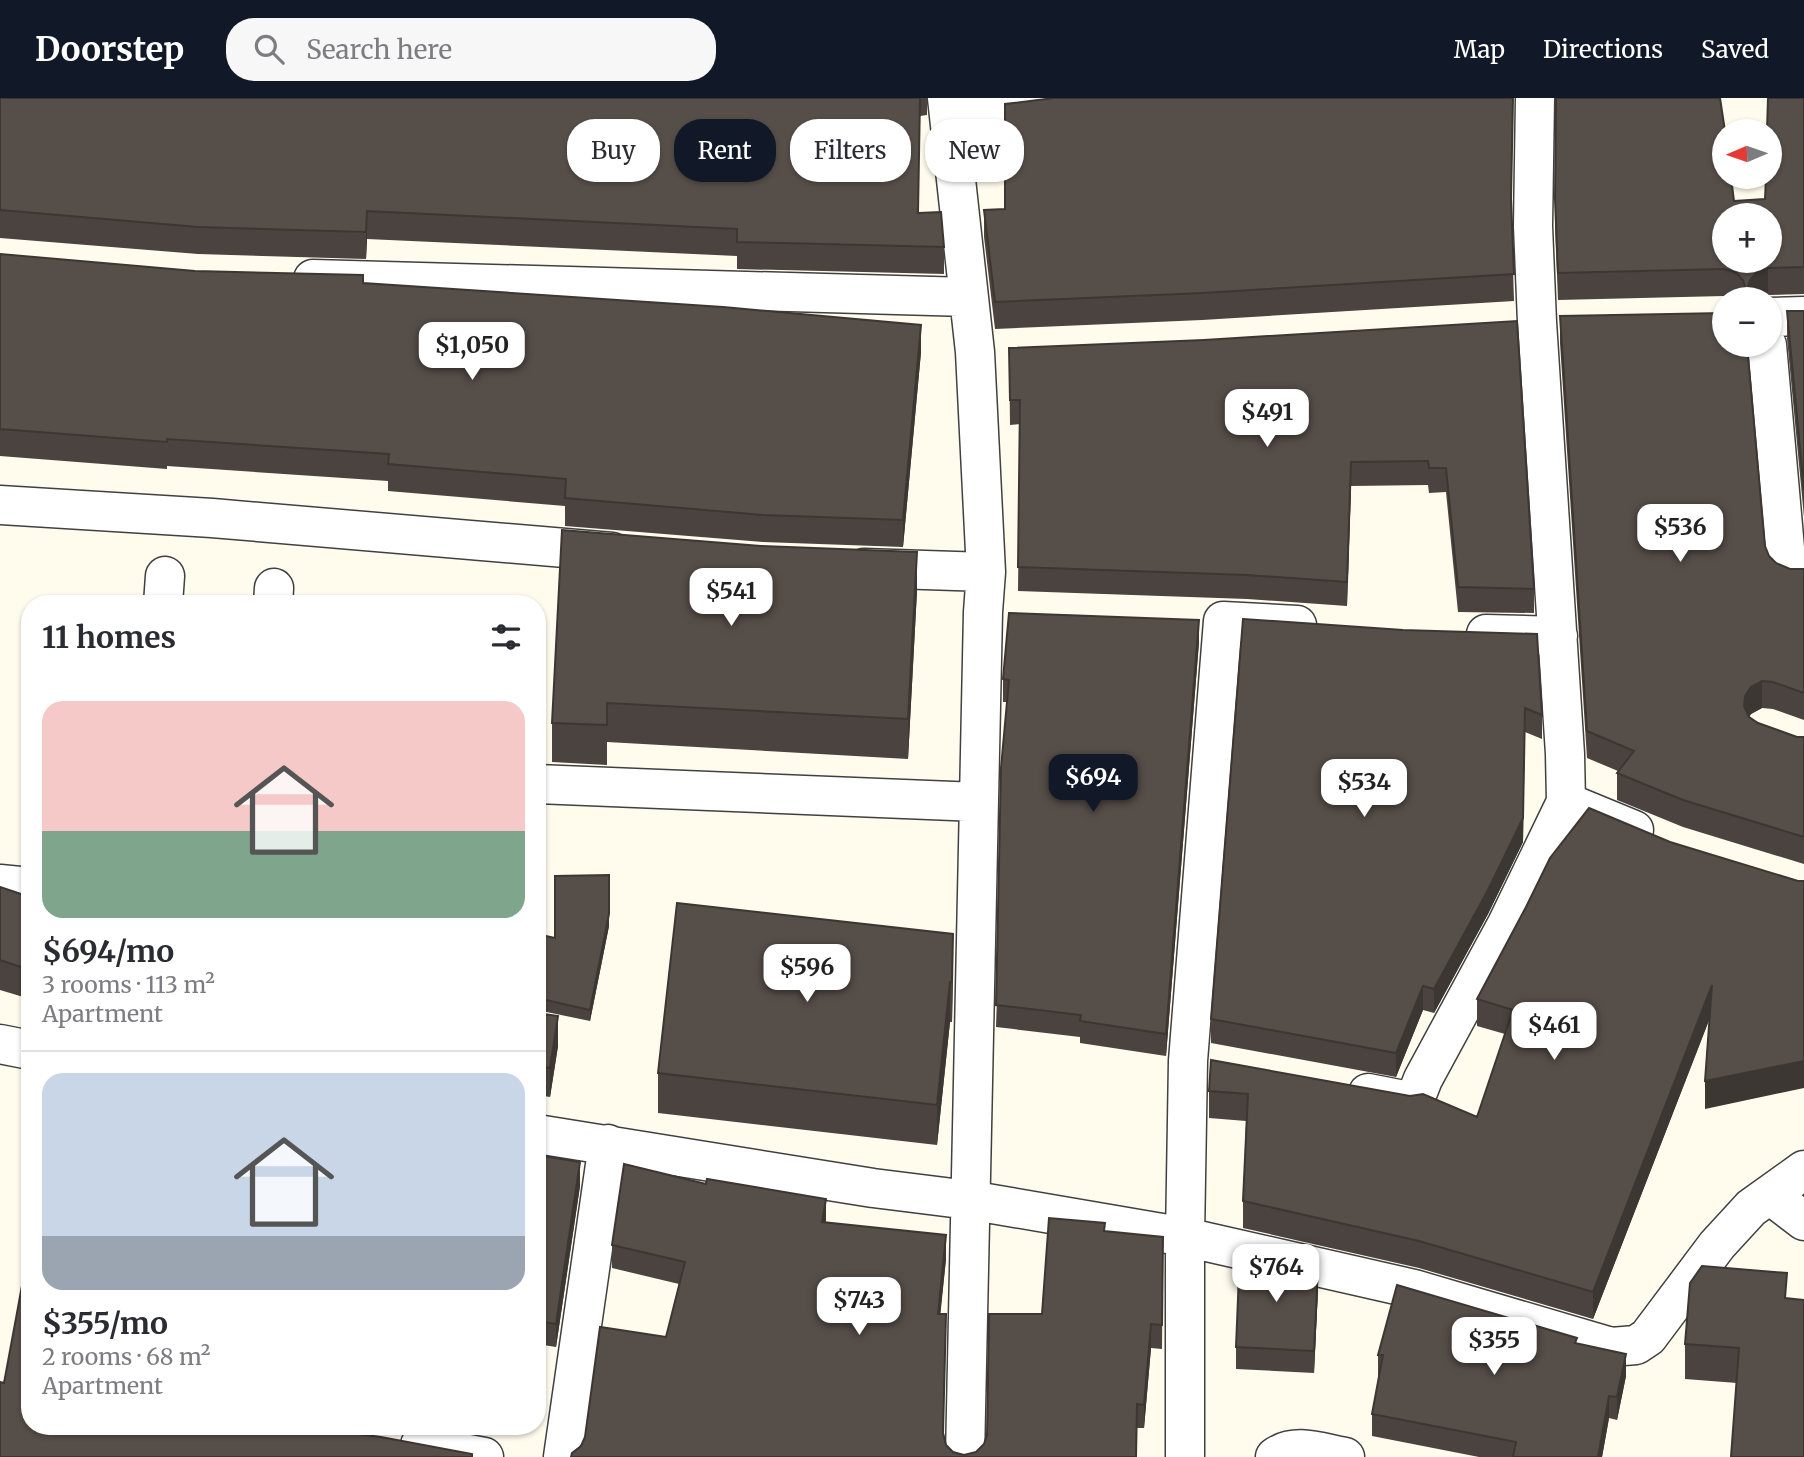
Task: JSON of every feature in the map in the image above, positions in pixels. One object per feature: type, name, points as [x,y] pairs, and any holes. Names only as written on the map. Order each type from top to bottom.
[{"type":"street","points":[[965,1457],[978,802],[986,572],[975,352],[949,107],[1091,98]]},
{"type":"street","points":[[1334,1087],[1414,1102],[1423,1079],[1507,924],[1566,802],[1566,754],[1558,636],[1523,323],[1533,226],[1535,98]]},
{"type":"street","points":[[280,278],[968,297]]},
{"type":"street","points":[[1782,317],[1804,316]]},
{"type":"street","points":[[1523,323],[1577,321]]},
{"type":"street","points":[[975,352],[1015,351]]},
{"type":"street","points":[[1768,357],[1787,571],[1804,575]]},
{"type":"street","points":[[0,505],[226,519],[652,555]]},
{"type":"street","points":[[832,567],[986,572]]},
{"type":"street","points":[[983,612],[1023,614]]},
{"type":"street","points":[[1183,620],[1325,627]]},
{"type":"street","points":[[1185,1457],[1188,1060],[1223,621]]},
{"type":"street","points":[[1455,633],[1558,636]]},
{"type":"street","points":[[546,784],[978,802]]},
{"type":"street","points":[[1566,802],[1664,843]]},
{"type":"street","points":[[0,884],[21,886]]},
{"type":"street","points":[[0,1045],[21,1048]]},
{"type":"street","points":[[1188,1060],[1228,1068]]},
{"type":"street","points":[[546,1135],[873,1188],[969,1200],[1185,1237],[1414,1289],[1611,1347],[1636,1345],[1648,1337],[1717,1245],[1751,1208],[1804,1170]]},
{"type":"street","points":[[563,1457],[608,1144]]},
{"type":"street","points":[[1770,1195],[1804,1221]]},
{"type":"street","points":[[384,1438],[484,1457]]},
{"type":"street","points":[[1275,1457],[1282,1452],[1298,1448],[1345,1457]]},
{"type":"building","points":[[0,98],[920,98],[918,213],[941,212],[944,247],[737,242],[737,229],[367,211],[366,232],[198,227],[0,210]]},
{"type":"building","points":[[1054,98],[1513,98],[1511,199],[1514,274],[1202,293],[995,302],[984,210],[1005,209],[1005,182],[1024,182],[1024,119],[1005,119],[1005,104]]},
{"type":"building","points":[[1556,98],[1720,98],[1723,119],[1712,119],[1712,189],[1732,189],[1734,201],[1765,199],[1765,189],[1782,189],[1782,119],[1767,119],[1768,98],[1804,98],[1804,267],[1782,268],[1782,203],[1712,203],[1712,269],[1558,273],[1555,199]]},
{"type":"building","points":[[0,254],[195,271],[363,275],[363,283],[723,307],[921,325],[903,520],[763,515],[565,498],[566,479],[388,464],[389,454],[167,439],[167,442],[0,429]]},
{"type":"building","points":[[1736,273],[1756,273],[1748,287],[1745,287]]},
{"type":"building","points":[[1787,311],[1804,311],[1804,490]]},
{"type":"building","points":[[1712,313],[1712,357],[1748,357],[1765,546],[1776,563],[1790,569],[1804,569],[1804,693],[1762,681],[1751,687],[1745,696],[1744,706],[1749,717],[1758,723],[1804,737],[1804,837],[1683,800],[1617,773],[1634,751],[1587,731],[1560,316]]},
{"type":"building","points":[[1517,321],[1534,589],[1458,587],[1446,468],[1429,468],[1428,461],[1351,462],[1347,582],[1247,575],[1018,567],[1020,400],[1010,400],[1009,348],[1204,340]]},
{"type":"building","points":[[562,530],[761,546],[917,552],[908,719],[607,703],[607,725],[552,723]]},
{"type":"building","points":[[1009,613],[1199,620],[1166,1034],[1080,1021],[1081,1015],[996,1005],[1001,768],[1009,680],[1003,679]]},
{"type":"building","points":[[1243,619],[1403,630],[1537,634],[1542,715],[1525,708],[1523,818],[1488,890],[1434,989],[1423,986],[1396,1053],[1211,1019]]},
{"type":"building","points":[[1589,808],[1670,842],[1804,881],[1804,1061],[1705,1081],[1712,985],[1593,1292],[1419,1241],[1243,1201],[1248,1094],[1209,1091],[1211,1060],[1410,1096],[1423,1094],[1477,1117],[1513,1010],[1477,999],[1550,858]]},
{"type":"building","points":[[609,875],[609,914],[590,1010],[546,1000],[546,936],[555,938],[555,876]]},
{"type":"building","points":[[0,887],[21,894],[21,967],[0,960]]},
{"type":"building","points":[[677,903],[953,934],[952,982],[937,1105],[658,1073]]},
{"type":"building","points":[[546,1014],[558,1016],[550,1068],[546,1067]]},
{"type":"building","points":[[546,1156],[580,1162],[556,1324],[546,1322]]},
{"type":"building","points":[[624,1164],[706,1184],[707,1179],[826,1199],[822,1222],[946,1235],[938,1314],[946,1314],[943,1433],[946,1445],[953,1452],[964,1455],[976,1452],[984,1444],[987,1435],[989,1314],[1042,1314],[1049,1218],[1105,1223],[1104,1231],[1163,1237],[1162,1325],[1151,1324],[1144,1405],[1137,1404],[1136,1457],[571,1457],[585,1437],[600,1327],[666,1337],[685,1262],[612,1245]]},
{"type":"building","points":[[1240,1250],[1318,1267],[1314,1351],[1236,1347]]},
{"type":"building","points":[[1702,1266],[1787,1273],[1785,1298],[1804,1300],[1804,1457],[1731,1457],[1739,1348],[1685,1344],[1690,1283]]},
{"type":"building","points":[[1397,1285],[1577,1338],[1575,1343],[1626,1354],[1617,1397],[1609,1396],[1598,1457],[1513,1457],[1516,1442],[1372,1414],[1383,1355],[1378,1355]]},
{"type":"building","points":[[21,1291],[21,1435],[366,1435],[472,1454],[472,1457],[0,1457],[0,1382],[4,1383]]}]
